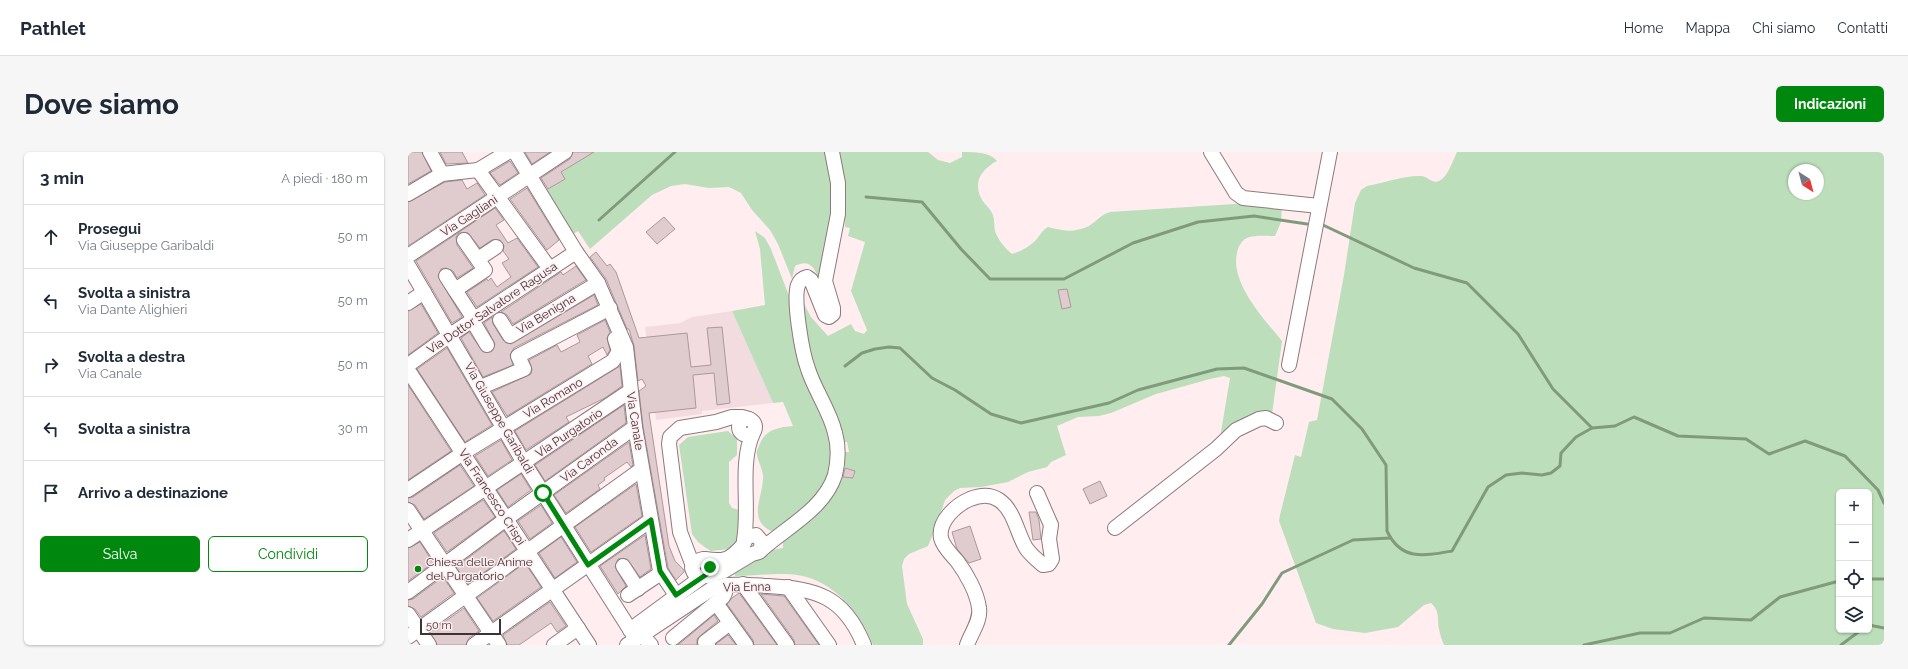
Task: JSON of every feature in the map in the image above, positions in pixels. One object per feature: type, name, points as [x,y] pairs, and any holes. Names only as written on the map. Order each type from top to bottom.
[{"type":"street","points":[[430,152],[442,174]]},
{"type":"street","points":[[408,194],[442,174],[478,170],[508,152]]},
{"type":"street","name":"Via Canale","points":[[515,152],[576,252],[598,283],[626,347],[635,427],[661,573],[676,595]]},
{"type":"street","name":"Via Gagliani","points":[[408,256],[564,152]]},
{"type":"street","points":[[700,568],[724,571],[752,544],[781,533],[824,496],[832,482],[837,464],[836,433],[808,368],[802,344],[797,294],[798,284],[802,279],[807,277],[811,280],[825,314],[829,317],[833,314],[834,308],[825,281],[838,214],[838,183],[832,152]]},
{"type":"street","points":[[1212,152],[1236,193],[1243,198],[1319,206]]},
{"type":"street","points":[[1289,365],[1330,152]]},
{"type":"street","points":[[478,170],[550,269]]},
{"type":"street","points":[[455,290],[485,270],[464,240]]},
{"type":"street","points":[[478,259],[496,247]]},
{"type":"street","name":"Via Dottor Salvatore Ragusa","points":[[408,365],[450,335],[576,252]]},
{"type":"street","name":"Via Giuseppe Garibaldi","points":[[408,265],[481,387],[524,463],[588,565],[637,639]]},
{"type":"street","points":[[446,276],[487,345]]},
{"type":"street","name":"Via Benigna","points":[[500,320],[510,336],[598,283]]},
{"type":"street","points":[[408,302],[424,292]]},
{"type":"street","points":[[481,387],[524,369],[518,356],[610,308]]},
{"type":"street","name":"Via Romano","points":[[408,490],[463,453],[617,358],[619,351],[615,339],[620,332]]},
{"type":"street","name":"Via Francesco Crispi","points":[[408,370],[463,453],[484,488],[590,645]]},
{"type":"street","name":"Via Purgatorio","points":[[408,540],[630,391]]},
{"type":"street","points":[[700,568],[683,541],[680,532],[669,444],[670,437],[680,428],[716,422],[732,417],[742,417],[746,428],[748,451],[747,520],[752,544]]},
{"type":"street","points":[[1115,528],[1216,449],[1236,430],[1259,419],[1266,418],[1276,423]]},
{"type":"street","name":"Via Caronda","points":[[408,592],[635,427]]},
{"type":"street","points":[[413,634],[642,469]]},
{"type":"street","points":[[967,645],[978,618],[979,608],[966,573],[941,539],[942,525],[952,511],[963,502],[979,496],[991,496],[1000,500],[1008,508],[1026,548],[1043,565],[1049,564],[1052,559],[1049,539],[1051,525],[1037,493]]},
{"type":"street","points":[[408,510],[499,645]]},
{"type":"street","points":[[474,645],[651,520]]},
{"type":"street","points":[[623,566],[633,592],[661,573]]},
{"type":"street","points":[[637,639],[700,568]]},
{"type":"street","points":[[743,584],[787,645]]},
{"type":"street","name":"Via Enna","points":[[637,639],[713,588],[726,585],[743,584],[788,587],[812,591],[830,599],[844,610],[857,628],[864,645]]},
{"type":"street","points":[[673,638],[716,603],[725,593],[726,585]]},
{"type":"street","points":[[788,587],[829,645]]},
{"type":"street","points":[[716,603],[746,645]]},
{"type":"street","points":[[408,614],[413,634],[429,645]]},
{"type":"street","points":[[707,643],[730,623]]},
{"type":"street","points":[[554,645],[578,628]]},
{"type":"shaded area","points":[[732,311],[773,403],[702,411],[702,414],[656,420],[645,327],[680,323],[692,317]]},
{"type":"green space","points":[[593,152],[827,152],[833,194],[830,226],[819,281],[814,268],[804,263],[795,266],[792,279],[778,244],[770,230],[752,210],[741,193],[729,187],[709,188],[685,184],[671,186],[652,195],[590,249],[578,231],[573,234],[546,190],[565,179],[561,172]]},
{"type":"green space","points":[[837,152],[928,152],[938,160],[950,163],[962,157],[962,152],[977,152],[994,158],[997,161],[987,168],[980,176],[978,186],[979,192],[982,200],[992,213],[995,231],[998,238],[1012,254],[1021,251],[1030,245],[1048,227],[1063,230],[1078,230],[1089,226],[1101,216],[1110,212],[1235,204],[1282,207],[1281,222],[1275,236],[1253,236],[1245,239],[1241,242],[1238,249],[1236,264],[1243,288],[1250,300],[1282,341],[1272,414],[1253,414],[1220,438],[1230,378],[1224,376],[1210,379],[1156,394],[1111,413],[1099,416],[1078,417],[1057,426],[1066,455],[1051,462],[1047,467],[1028,472],[1008,482],[981,487],[960,488],[954,491],[945,500],[928,546],[909,554],[904,559],[902,566],[907,604],[923,639],[923,645],[873,645],[861,621],[844,600],[822,583],[810,578],[783,574],[735,576],[734,571],[764,551],[783,548],[783,537],[835,494],[843,477],[854,478],[855,471],[845,468],[844,452],[849,452],[847,442],[843,442],[808,353],[803,302],[811,317],[828,336],[851,324],[855,331],[864,334],[867,330],[851,291],[865,242],[848,236],[850,228],[845,227],[843,178]]},
{"type":"green space","points":[[1457,152],[1884,152],[1884,645],[1444,645],[1439,631],[1437,612],[1431,603],[1424,605],[1398,627],[1365,633],[1333,629],[1316,623],[1279,521],[1295,455],[1301,457],[1309,422],[1317,420],[1344,275],[1355,203],[1361,190],[1367,186],[1415,176],[1422,176],[1437,182],[1445,176]]},
{"type":"green space","points":[[755,231],[765,238],[771,249],[791,301],[829,432],[833,466],[823,492],[778,529],[771,531],[764,526],[758,515],[763,476],[757,451],[764,436],[772,430],[793,426],[783,402],[773,403],[732,311],[765,305],[760,249]]},
{"type":"green space","points":[[728,431],[737,439],[737,455],[729,462],[729,503],[732,508],[739,510],[737,540],[729,549],[711,551],[698,542],[692,534],[679,445],[688,437]]},
{"type":"building","points":[[408,152],[422,152],[431,171],[408,184]]},
{"type":"building","points":[[440,152],[462,152],[468,163],[446,164]]},
{"type":"building","points":[[525,152],[550,152],[532,164]]},
{"type":"building","points":[[573,152],[594,152],[561,172],[565,179],[548,189],[541,178],[570,159]]},
{"type":"building","points":[[510,161],[518,173],[500,185],[490,173]]},
{"type":"building","points":[[462,180],[467,189],[477,183],[485,195],[408,246],[408,202],[445,182]]},
{"type":"building","points":[[527,188],[559,240],[547,250],[510,199]]},
{"type":"building","points":[[495,208],[504,220],[496,225],[508,243],[517,238],[538,267],[477,307],[467,292],[487,279],[488,281],[491,278],[497,287],[511,277],[502,263],[509,259],[503,251],[504,246],[500,240],[492,240],[480,248],[468,233],[459,233],[456,237],[457,245],[473,268],[457,278],[453,271],[446,268],[441,269],[438,276],[462,317],[452,323],[416,261]]},
{"type":"building","points":[[664,217],[675,229],[657,244],[646,232]]},
{"type":"building","points":[[596,252],[607,266],[610,264],[616,272],[639,338],[687,333],[691,367],[711,365],[707,328],[722,327],[730,403],[717,405],[714,373],[693,375],[696,408],[649,413],[669,546],[675,561],[684,570],[684,572],[676,580],[668,568],[643,426],[639,391],[646,386],[642,379],[638,381],[634,346],[629,329],[627,329],[606,279],[590,257]]},
{"type":"building","points":[[576,266],[586,280],[513,324],[507,315],[501,312],[561,272],[563,275]]},
{"type":"building","points":[[1067,289],[1071,307],[1062,309],[1058,290]]},
{"type":"building","points":[[594,295],[598,305],[514,348],[510,355],[513,365],[483,377],[461,338],[469,332],[483,352],[491,352],[495,344],[484,323],[492,317],[493,324],[503,340],[511,344]]},
{"type":"building","points":[[421,304],[438,333],[408,355],[408,311]]},
{"type":"building","points":[[605,320],[610,332],[607,338],[610,350],[607,355],[603,347],[588,356],[592,364],[507,416],[492,392],[531,374],[532,369],[529,360],[557,345],[561,352],[580,342],[577,335]]},
{"type":"building","points":[[447,348],[492,425],[465,442],[417,369]]},
{"type":"building","points":[[620,366],[622,386],[605,398],[566,417],[569,422],[526,450],[515,431]]},
{"type":"building","points":[[408,385],[451,451],[408,480]]},
{"type":"building","points":[[624,405],[626,423],[545,481],[535,465]]},
{"type":"building","points":[[501,440],[512,460],[488,476],[475,456]]},
{"type":"building","points":[[629,442],[633,465],[631,467],[627,462],[604,478],[605,480],[598,485],[600,489],[566,513],[554,495]]},
{"type":"building","points":[[460,465],[474,486],[424,519],[415,505],[408,502],[408,498],[413,497]]},
{"type":"building","points":[[845,468],[855,471],[853,478],[843,477]]},
{"type":"building","points":[[521,474],[531,490],[508,507],[497,490]]},
{"type":"building","points":[[1100,481],[1107,496],[1090,504],[1083,489]]},
{"type":"building","points":[[636,484],[642,516],[591,552],[575,527]]},
{"type":"building","points":[[483,500],[495,517],[447,552],[434,533]]},
{"type":"building","points":[[541,505],[552,523],[530,539],[518,521]]},
{"type":"building","points":[[1029,512],[1036,512],[1039,520],[1041,539],[1033,540]]},
{"type":"building","points":[[970,526],[981,559],[969,563],[957,549],[952,532]]},
{"type":"building","points":[[504,531],[516,549],[468,584],[456,567]]},
{"type":"building","points":[[645,535],[651,569],[640,577],[627,559],[618,559],[615,567],[626,586],[618,594],[600,566]]},
{"type":"building","points":[[561,537],[577,562],[555,578],[539,553]]},
{"type":"building","points":[[420,542],[433,563],[408,581],[408,548]]},
{"type":"building","points":[[525,563],[541,587],[493,621],[477,598]]},
{"type":"building","points":[[443,577],[454,593],[421,617],[415,609],[408,606],[408,600],[413,599]]},
{"type":"building","points":[[739,593],[777,645],[754,645],[753,640],[727,604]]},
{"type":"building","points":[[761,594],[784,596],[819,645],[795,645],[794,640]]},
{"type":"building","points":[[550,602],[566,626],[557,632],[551,623],[519,645],[507,645],[503,635]]},
{"type":"building","points":[[464,608],[479,631],[469,638],[466,645],[437,645],[430,632]]},
{"type":"building","points":[[714,615],[718,621],[697,639],[697,645],[678,645]]},
{"type":"building","points":[[728,635],[736,645],[716,645],[716,644]]},
{"type":"waterway","points":[[599,220],[675,152]]},
{"type":"waterway","points":[[866,197],[922,202],[961,249],[990,279],[1064,279],[1133,243],[1198,222],[1254,216],[1307,224]]},
{"type":"waterway","points":[[1323,225],[1414,268],[1467,283],[1518,334],[1553,389],[1592,428]]},
{"type":"waterway","points":[[845,366],[862,353],[889,347],[900,348],[932,378],[955,390],[991,414],[1021,423],[1109,403],[1138,390],[1217,369],[1244,368],[1332,399],[1362,429],[1386,465],[1387,531],[1399,547],[1406,552],[1414,554],[1423,555],[1452,551],[1488,487],[1506,475],[1522,473],[1542,475],[1551,473],[1560,466],[1561,453],[1576,437],[1592,428],[1615,426],[1634,417],[1678,436],[1746,439],[1769,454],[1805,441],[1845,456],[1878,490],[1884,503]]},
{"type":"waterway","points":[[1229,645],[1262,604],[1282,573],[1353,540],[1390,538]]},
{"type":"waterway","points":[[1872,579],[1884,579]]},
{"type":"waterway","points":[[1584,645],[1640,633],[1670,633],[1704,618],[1751,620],[1780,597],[1836,582]]},
{"type":"waterway","points":[[1872,626],[1884,628]]},
{"type":"waterway","points":[[1841,645],[1857,633]]},
{"type":"place","name":"Chiesa delle Anime del Purgatorio","points":[[418,569]]},
{"type":"route","points":[[543,493],[588,565],[651,520],[660,571],[676,595],[702,577],[706,576],[710,571],[710,567]]}]
